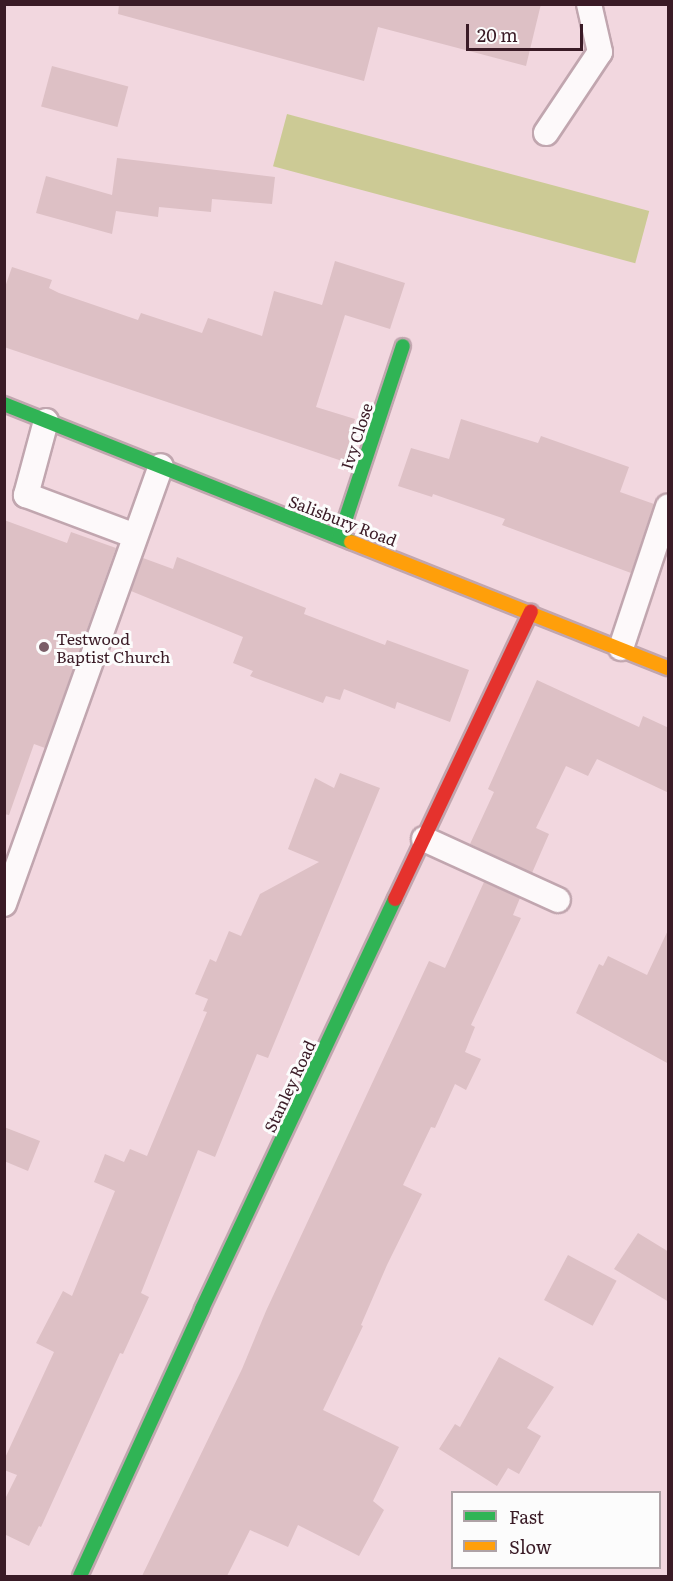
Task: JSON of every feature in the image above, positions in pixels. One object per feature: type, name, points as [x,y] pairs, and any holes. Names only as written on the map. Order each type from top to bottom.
[{"type":"street","name":"Ivy Close","points":[[340,536],[403,346]]},
{"type":"street","name":"Salisbury Road","points":[[4,404],[531,611],[669,668]]},
{"type":"street","name":"Stanley Road","points":[[80,1576],[207,1299],[531,611]]},
{"type":"lane","points":[[546,133],[600,52],[589,4]]},
{"type":"lane","points":[[46,421],[26,495],[135,536]]},
{"type":"lane","points":[[4,904],[161,466]]},
{"type":"lane","points":[[621,648],[669,507]]},
{"type":"lane","points":[[424,839],[558,900]]},
{"type":"shaded area","points":[[287,114],[649,211],[635,263],[273,166]]},
{"type":"building","points":[[119,4],[541,4],[526,66],[378,27],[364,81],[118,14]]},
{"type":"building","points":[[52,66],[128,86],[117,127],[41,107]]},
{"type":"building","points":[[117,158],[275,177],[272,204],[212,199],[211,212],[159,207],[158,217],[116,211],[112,234],[36,213],[46,176],[112,195]]},
{"type":"building","points":[[335,261],[405,283],[390,329],[345,315],[316,407],[355,419],[352,430],[355,431],[345,462],[4,347],[4,290],[12,267],[52,280],[49,288],[59,293],[138,320],[141,313],[202,333],[208,318],[262,336],[274,291],[322,305]]},
{"type":"building","points":[[461,419],[538,443],[541,436],[629,467],[620,492],[654,504],[631,573],[502,525],[505,519],[433,494],[432,497],[398,486],[411,448],[449,459]]},
{"type":"building","name":"Testwood Baptist Church","points":[[4,520],[67,543],[71,532],[116,548],[45,748],[34,744],[9,815],[4,814]]},
{"type":"building","points":[[177,557],[306,608],[304,614],[385,645],[387,640],[469,670],[450,722],[397,702],[395,709],[344,689],[340,700],[326,696],[323,703],[250,676],[253,671],[233,663],[243,637],[131,591],[143,558],[173,569]]},
{"type":"building","points":[[537,680],[639,727],[643,716],[669,728],[669,793],[597,759],[588,776],[566,766],[536,828],[549,834],[532,873],[470,844],[494,792],[488,789]]},
{"type":"building","points":[[340,773],[380,788],[268,1058],[257,1054],[215,1157],[198,1150],[141,1293],[149,1297],[123,1354],[120,1353],[41,1527],[39,1526],[29,1546],[4,1534],[4,1501],[17,1475],[4,1470],[4,1460],[54,1352],[36,1343],[63,1291],[72,1296],[115,1191],[94,1182],[105,1154],[124,1162],[130,1149],[147,1156],[207,1012],[203,1011],[208,999],[195,994],[210,959],[216,962],[229,931],[241,936],[260,894],[319,862],[288,849],[315,778],[334,788]]},
{"type":"building","points":[[484,882],[520,898],[513,915],[521,918],[471,1025],[475,1027],[465,1052],[481,1059],[466,1090],[455,1084],[435,1128],[431,1127],[403,1185],[422,1194],[387,1265],[361,1325],[363,1326],[323,1410],[399,1447],[373,1501],[384,1510],[359,1556],[298,1525],[288,1547],[250,1530],[227,1576],[142,1576],[242,1369],[266,1311],[429,961],[445,968]]},
{"type":"building","points":[[669,928],[669,1064],[576,1013],[599,964],[603,966],[608,956],[647,975]]},
{"type":"building","points":[[4,1127],[40,1141],[28,1171],[4,1161]]},
{"type":"building","points":[[638,1233],[669,1252],[669,1302],[614,1269]]},
{"type":"building","points":[[568,1255],[617,1281],[593,1326],[544,1300]]},
{"type":"building","points":[[499,1357],[554,1387],[527,1428],[541,1436],[519,1474],[508,1468],[497,1486],[439,1449],[455,1424],[460,1427]]},
{"type":"traffic: fast","points":[[340,536],[403,346]]},
{"type":"traffic: fast","points":[[4,404],[351,542]]},
{"type":"traffic: fast","points":[[80,1576],[202,1309],[395,899]]},
{"type":"traffic: slow","points":[[351,542],[668,668]]},
{"type":"traffic: jam","points":[[395,899],[531,611]]},
{"type":"place","name":"Testwood Baptist Church","points":[[44,647]]}]
